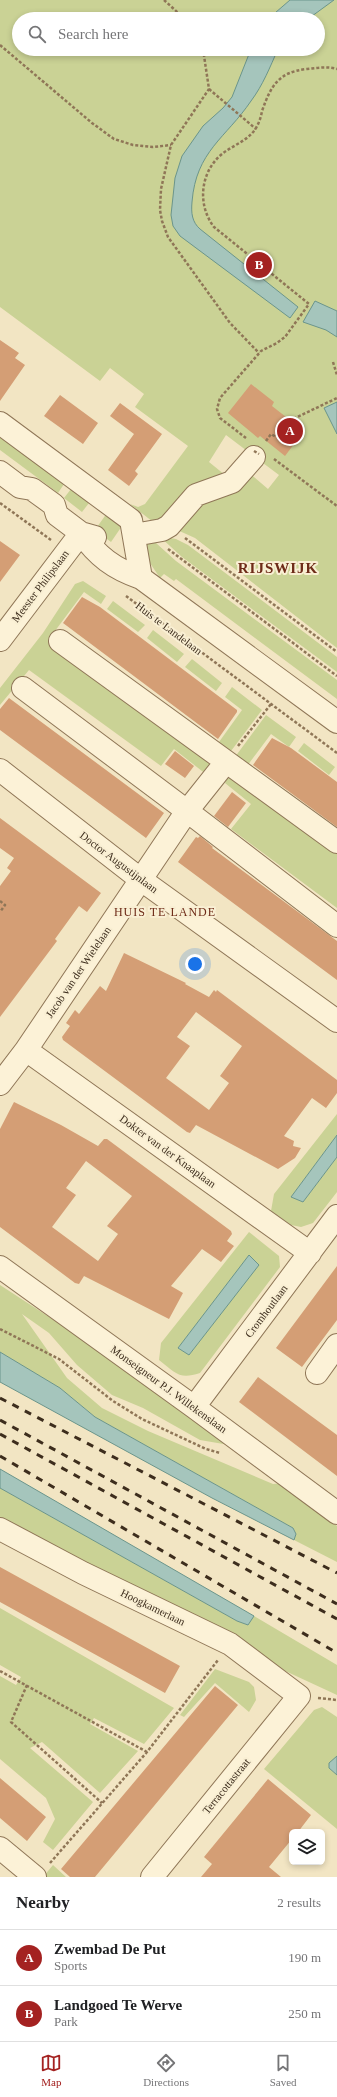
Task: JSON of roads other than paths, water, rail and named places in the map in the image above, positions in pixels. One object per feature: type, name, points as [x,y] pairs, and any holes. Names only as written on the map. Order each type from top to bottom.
[{"type":"street","points":[[0,423],[148,532]]},
{"type":"street","points":[[148,532],[172,524],[200,493],[225,485],[235,480],[259,450]]},
{"type":"street","points":[[0,472],[20,487],[24,499],[46,516],[57,516],[81,532],[94,551],[121,571],[141,578],[337,722]]},
{"type":"street","name":"Meester Philipslaan","points":[[0,640],[81,532]]},
{"type":"street","points":[[141,578],[148,532]]},
{"type":"street","points":[[60,641],[337,842]]},
{"type":"street","points":[[23,688],[188,811],[337,926]]},
{"type":"street","name":"Jacob van der Wielelaan","points":[[0,1084],[26,1050],[140,879],[188,811],[226,762]]},
{"type":"street","name":"Doctor Augustijnlaan","points":[[0,770],[140,879],[336,1019]]},
{"type":"street","name":"Dokter van der Knaaplaan","points":[[26,1050],[310,1253]]},
{"type":"street","name":"Cromhoutlaan","points":[[194,1407],[337,1216]]},
{"type":"street","name":"Monseigneur P.J. Willekenslaan","points":[[0,1268],[194,1407],[337,1513]]},
{"type":"street","points":[[317,1374],[337,1345]]},
{"type":"street","name":"Hoogkamerlaan","points":[[0,1529],[83,1573],[230,1644],[299,1696]]},
{"type":"street","name":"Terracottastraat","points":[[152,1877],[299,1696]]},
{"type":"street","points":[[0,1848],[41,1872]]},
{"type":"water","points":[[290,0],[334,0],[318,12],[276,12]]},
{"type":"water","points":[[248,56],[275,56],[259,89],[241,114],[214,146],[199,170],[192,202],[192,214],[195,223],[200,229],[298,307],[290,318],[180,236],[173,226],[171,215],[175,178],[182,156],[203,126],[223,108],[232,97]]},
{"type":"water","points":[[315,301],[337,311],[337,337],[326,330],[303,322]]},
{"type":"water","points":[[337,402],[337,434],[324,408]]},
{"type":"water","points":[[337,1135],[337,1157],[303,1202],[291,1197]]},
{"type":"water","points":[[249,1255],[259,1265],[189,1355],[178,1348]]},
{"type":"water","points":[[0,1352],[60,1388],[95,1417],[293,1528],[296,1534],[294,1540],[212,1498],[0,1382]]},
{"type":"water","points":[[0,1469],[254,1616],[248,1625],[237,1621],[0,1488]]},
{"type":"water","points":[[337,1756],[337,1775],[329,1768],[329,1763]]},
{"type":"railway","points":[[0,1398],[337,1573]]},
{"type":"railway","points":[[0,1420],[337,1604]]},
{"type":"railway","points":[[0,1434],[337,1619]]},
{"type":"railway","points":[[0,1456],[337,1653]]},
{"type":"place","name":"Landgoed Te Werve","points":[[259,265]]},
{"type":"place","name":"Zwembad De Put","points":[[290,431]]},
{"type":"district","name":"RIJSWIJK","points":[[278,568]]},
{"type":"district","name":"HUIS TE LANDE","points":[[165,912]]}]
